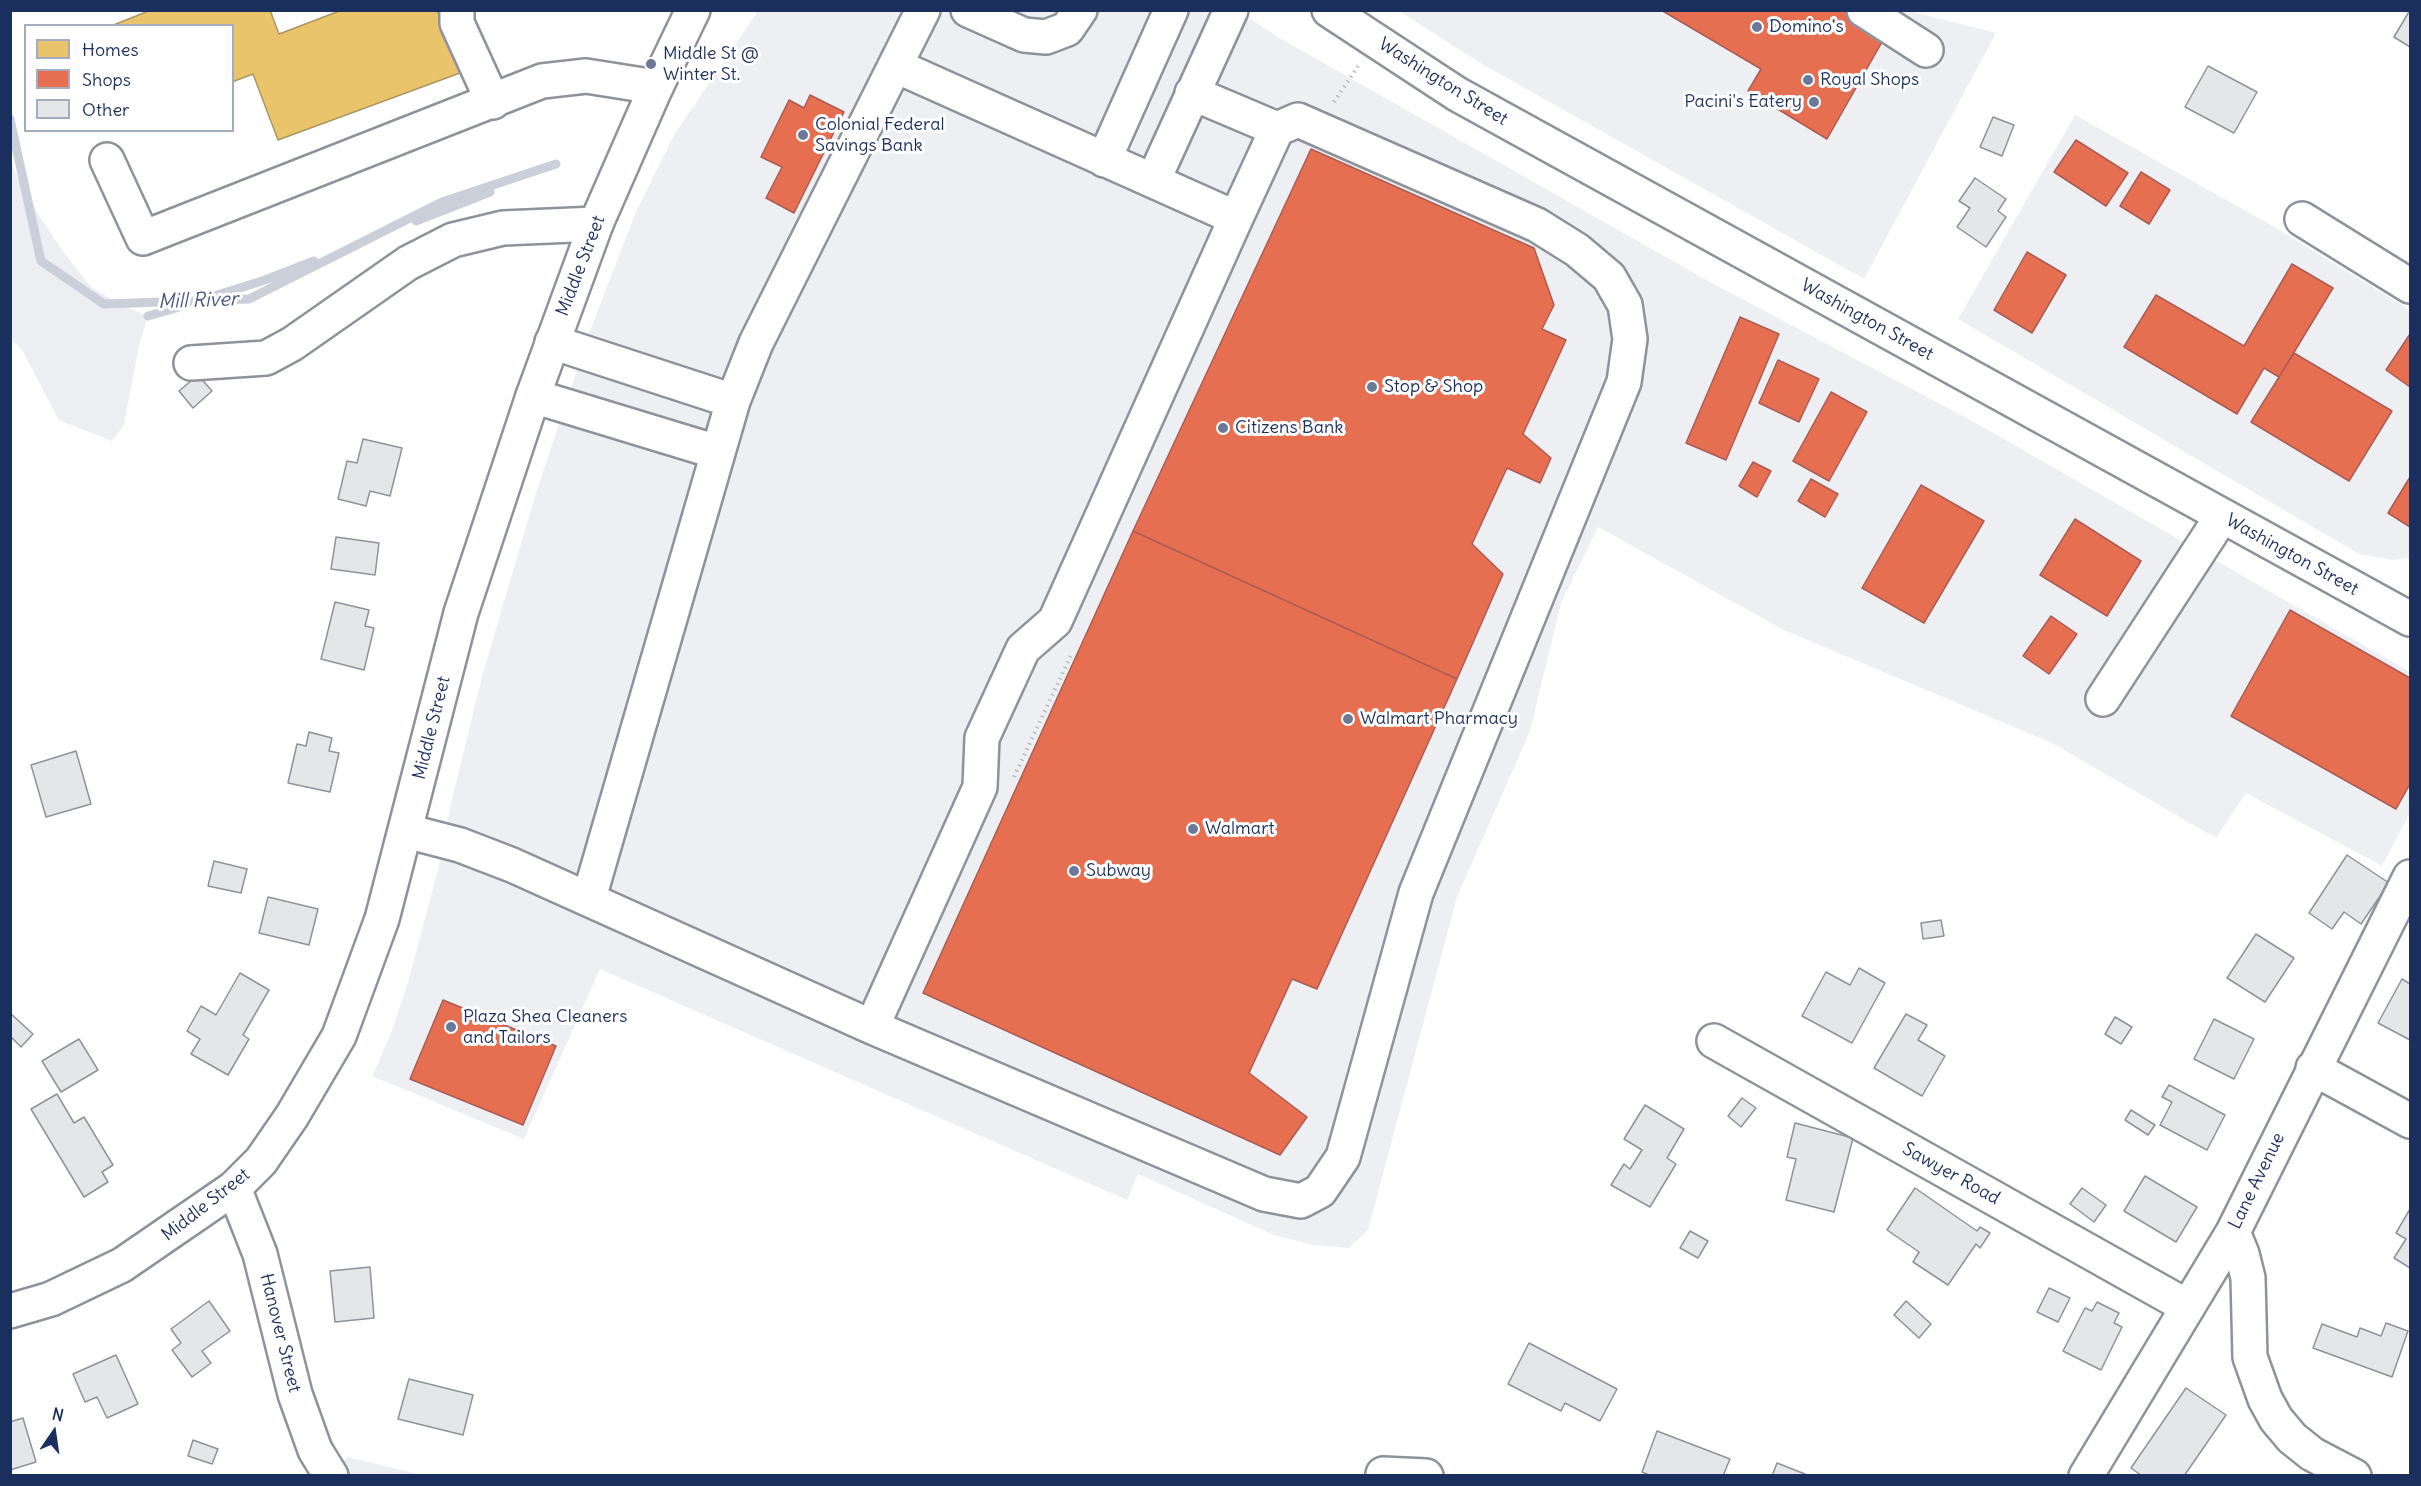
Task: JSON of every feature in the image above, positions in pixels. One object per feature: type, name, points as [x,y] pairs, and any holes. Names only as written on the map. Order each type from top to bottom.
[{"type":"main road","points":[[457,10],[458,23],[493,102]]},
{"type":"main road","name":"Middle Street","points":[[10,1311],[51,1299],[122,1265],[234,1188],[261,1161],[292,1116],[339,1036],[382,919],[461,613],[533,396],[596,224],[656,87],[693,10]]},
{"type":"main road","points":[[589,898],[733,401],[756,343],[923,10]]},
{"type":"main road","points":[[968,10],[1024,35],[1046,37],[1067,29],[1080,10]]},
{"type":"main road","points":[[1104,160],[1171,10]]},
{"type":"main road","points":[[1153,180],[1231,10]]},
{"type":"main road","name":"Washington Street","points":[[1329,10],[1457,94],[2410,619]]},
{"type":"main road","points":[[1864,10],[1926,50]]},
{"type":"main road","points":[[896,66],[1236,218]]},
{"type":"main road","points":[[108,160],[143,238],[542,81],[586,76],[656,87]]},
{"type":"main road","points":[[1192,93],[1277,129]]},
{"type":"main road","points":[[406,831],[460,845],[589,898],[872,1027],[1264,1194],[1300,1201],[1320,1191],[1343,1157],[1416,893],[1624,382],[1630,339],[1625,305],[1609,277],[1577,250],[1537,225],[1298,120],[1277,129],[1055,621],[1023,649],[982,738],[980,787],[872,1027]]},
{"type":"main road","points":[[2302,219],[2410,286]]},
{"type":"main road","points":[[191,363],[266,358],[292,344],[408,263],[453,240],[503,228],[596,224]]},
{"type":"main road","points":[[552,342],[733,401]]},
{"type":"main road","points":[[533,396],[717,452]]},
{"type":"main road","points":[[2103,699],[2222,516]]},
{"type":"main road","name":"Lane Avenue","points":[[2086,1476],[2233,1232],[2410,877]]},
{"type":"main road","name":"Sawyer Road","points":[[1714,1041],[2188,1307]]},
{"type":"main road","points":[[2313,1068],[2410,1121]]},
{"type":"main road","name":"Hanover Street","points":[[234,1188],[261,1254],[295,1394],[315,1450],[331,1476]]},
{"type":"main road","points":[[2233,1232],[2248,1278],[2250,1357],[2265,1399],[2276,1419],[2292,1438],[2312,1454],[2354,1476]]},
{"type":"main road","points":[[1383,1474],[1426,1476]]},
{"type":"shaded area","points":[[1905,10],[1996,33],[1864,279],[1482,64],[1399,11]]},
{"type":"shaded area","points":[[758,11],[1238,11],[1283,40],[1710,282],[1976,423],[2410,672],[2410,813],[2382,866],[2246,793],[2216,838],[2052,743],[1784,630],[1598,527],[1561,603],[1530,731],[1457,897],[1368,1230],[1349,1248],[1313,1245],[1274,1235],[1138,1174],[1127,1200],[600,969],[524,1139],[372,1076],[390,1036],[408,982],[438,870],[451,803],[483,673],[535,496],[591,328],[636,212],[674,135]]},
{"type":"shaded area","points":[[2075,115],[2271,225],[2410,310],[2410,558],[2393,560],[2359,554],[1958,319]]},
{"type":"shaded area","points":[[10,160],[28,199],[64,253],[91,287],[121,305],[148,316],[139,345],[124,425],[112,441],[59,420],[22,350],[11,339]]},
{"type":"shaded area","points":[[348,1457],[422,1475],[320,1476]]},
{"type":"building: Homes","points":[[151,10],[270,10],[279,34],[342,10],[437,10],[460,73],[278,140],[253,74],[234,81],[234,24],[116,24]]},
{"type":"building: Shops","name":"Royal Shops","points":[[1661,10],[1846,10],[1886,35],[1827,139],[1748,91],[1761,69]]},
{"type":"building: Shops","name":"Colonial Federal Savings Bank","points":[[810,95],[844,112],[794,213],[766,198],[782,167],[761,157],[789,100],[804,108]]},
{"type":"building: Shops","points":[[2076,140],[2128,173],[2106,206],[2054,172]]},
{"type":"building: Shops","name":"Stop & Shop","points":[[1311,149],[1534,248],[1554,305],[1542,329],[1566,340],[1523,434],[1551,458],[1540,483],[1507,468],[1472,544],[1503,574],[1457,679],[1133,531]]},
{"type":"building: Shops","points":[[2141,172],[2170,190],[2149,224],[2120,206]]},
{"type":"building: Shops","points":[[2027,252],[2066,275],[2032,333],[1994,310]]},
{"type":"building: Shops","points":[[2292,264],[2333,288],[2279,377],[2264,368],[2237,414],[2124,347],[2156,295],[2244,346]]},
{"type":"building: Shops","points":[[1740,317],[1779,334],[1726,460],[1686,443]]},
{"type":"building: Shops","points":[[2410,334],[2410,387],[2386,370]]},
{"type":"building: Shops","points":[[2294,353],[2392,411],[2349,481],[2251,422]]},
{"type":"building: Shops","points":[[1778,360],[1819,379],[1799,422],[1759,403]]},
{"type":"building: Shops","points":[[1831,392],[1867,412],[1829,481],[1793,461]]},
{"type":"building: Shops","points":[[1753,462],[1771,471],[1757,497],[1739,486]]},
{"type":"building: Shops","points":[[2410,477],[2410,527],[2388,513]]},
{"type":"building: Shops","points":[[1811,479],[1838,494],[1825,517],[1798,501]]},
{"type":"building: Shops","points":[[1921,485],[1984,521],[1924,623],[1862,588]]},
{"type":"building: Shops","points":[[2075,519],[2141,561],[2107,616],[2040,575]]},
{"type":"building: Shops","name":"Walmart","points":[[1133,531],[1457,679],[1317,989],[1292,979],[1249,1073],[1307,1117],[1280,1155],[923,993]]},
{"type":"building: Shops","points":[[2290,610],[2410,678],[2410,784],[2396,809],[2231,716]]},
{"type":"building: Shops","points":[[2051,616],[2077,634],[2049,674],[2023,656]]},
{"type":"building: Shops","points":[[443,1000],[556,1046],[523,1125],[410,1079]]},
{"type":"building: Other","points":[[2410,10],[2410,47],[2394,37]]},
{"type":"building: Other","points":[[2208,66],[2257,92],[2234,133],[2185,107]]},
{"type":"building: Other","points":[[1993,117],[2014,125],[2002,156],[1980,147]]},
{"type":"building: Other","points":[[1975,178],[2006,199],[1998,211],[2006,217],[1986,247],[1957,227],[1970,208],[1959,201]]},
{"type":"building: Other","points":[[198,375],[212,391],[193,408],[179,391]]},
{"type":"building: Other","points":[[363,439],[402,448],[390,496],[370,491],[366,506],[338,499],[347,461],[357,463]]},
{"type":"building: Other","points":[[336,537],[379,543],[375,575],[331,569]]},
{"type":"building: Other","points":[[335,602],[369,610],[365,626],[374,628],[364,670],[321,659]]},
{"type":"building: Other","points":[[309,732],[332,738],[329,751],[339,753],[330,792],[288,783],[297,744],[306,746]]},
{"type":"building: Other","points":[[76,751],[91,804],[46,817],[31,765]]},
{"type":"building: Other","points":[[2347,855],[2389,883],[2361,924],[2344,912],[2332,929],[2309,913]]},
{"type":"building: Other","points":[[214,861],[247,869],[241,893],[208,886]]},
{"type":"building: Other","points":[[268,897],[318,909],[309,945],[259,933]]},
{"type":"building: Other","points":[[1941,920],[1944,936],[1923,939],[1921,923]]},
{"type":"building: Other","points":[[2256,934],[2294,958],[2265,1002],[2227,978]]},
{"type":"building: Other","points":[[1859,968],[1885,983],[1852,1043],[1802,1016],[1826,972],[1850,985]]},
{"type":"building: Other","points":[[240,973],[269,990],[243,1035],[249,1039],[228,1075],[191,1054],[200,1039],[187,1031],[201,1006],[216,1015]]},
{"type":"building: Other","points":[[2402,979],[2410,984],[2410,1040],[2378,1023]]},
{"type":"building: Other","points":[[10,1013],[33,1034],[21,1047],[10,1036]]},
{"type":"building: Other","points":[[1906,1014],[1927,1025],[1918,1040],[1945,1056],[1922,1096],[1874,1068]]},
{"type":"building: Other","points":[[2115,1017],[2132,1027],[2121,1044],[2105,1034]]},
{"type":"building: Other","points":[[2214,1019],[2254,1039],[2234,1079],[2194,1059]]},
{"type":"building: Other","points":[[79,1039],[98,1070],[61,1092],[42,1061]]},
{"type":"building: Other","points":[[2169,1085],[2225,1115],[2207,1150],[2160,1125],[2172,1102],[2162,1097]]},
{"type":"building: Other","points":[[57,1094],[74,1123],[84,1117],[113,1165],[102,1172],[108,1182],[84,1197],[31,1109]]},
{"type":"building: Other","points":[[1742,1098],[1756,1108],[1741,1127],[1728,1116]]},
{"type":"building: Other","points":[[1645,1105],[1684,1129],[1667,1158],[1676,1164],[1650,1207],[1611,1185],[1624,1164],[1630,1169],[1642,1150],[1624,1139]]},
{"type":"building: Other","points":[[2131,1110],[2155,1125],[2148,1135],[2125,1120]]},
{"type":"building: Other","points":[[1795,1123],[1853,1138],[1834,1212],[1786,1200],[1796,1159],[1787,1157]]},
{"type":"building: Other","points":[[2145,1176],[2197,1207],[2176,1242],[2124,1211]]},
{"type":"building: Other","points":[[1915,1188],[1977,1231],[1980,1227],[1990,1233],[1980,1248],[1976,1244],[1948,1285],[1913,1262],[1919,1252],[1887,1230]]},
{"type":"building: Other","points":[[2082,1188],[2106,1205],[2094,1222],[2070,1204]]},
{"type":"building: Other","points":[[2410,1209],[2410,1268],[2394,1258],[2406,1239],[2396,1233]]},
{"type":"building: Other","points":[[1690,1231],[1708,1241],[1698,1258],[1680,1248]]},
{"type":"building: Other","points":[[370,1267],[374,1318],[335,1322],[330,1271]]},
{"type":"building: Other","points":[[2049,1288],[2070,1298],[2058,1322],[2037,1312]]},
{"type":"building: Other","points":[[209,1301],[230,1331],[202,1351],[211,1363],[192,1377],[172,1350],[181,1343],[171,1329]]},
{"type":"building: Other","points":[[1906,1301],[1931,1324],[1919,1338],[1894,1315]]},
{"type":"building: Other","points":[[2097,1302],[2119,1313],[2114,1323],[2122,1327],[2101,1370],[2063,1351],[2085,1308],[2092,1311]]},
{"type":"building: Other","points":[[2386,1323],[2408,1331],[2392,1377],[2313,1348],[2322,1324],[2357,1337],[2360,1328],[2381,1336]]},
{"type":"building: Other","points":[[1529,1343],[1617,1389],[1600,1421],[1565,1403],[1561,1411],[1508,1384]]},
{"type":"building: Other","points":[[116,1355],[138,1404],[107,1418],[97,1397],[85,1402],[73,1374]]},
{"type":"building: Other","points":[[409,1379],[473,1395],[463,1435],[398,1419]]},
{"type":"building: Other","points":[[2186,1388],[2226,1415],[2184,1476],[2142,1476],[2131,1468]]},
{"type":"building: Other","points":[[23,1418],[36,1462],[10,1470],[10,1422]]},
{"type":"building: Other","points":[[1657,1431],[1730,1459],[1723,1476],[1651,1476],[1642,1472]]},
{"type":"building: Other","points":[[193,1440],[218,1449],[212,1464],[188,1456]]},
{"type":"building: Other","points":[[1777,1463],[1805,1474],[1805,1476],[1772,1476]]},
{"type":"waterway","name":"Mill River","points":[[10,119],[41,261],[104,304],[249,299],[442,202],[556,164]]},
{"type":"waterway","points":[[416,221],[490,192]]},
{"type":"waterway","points":[[211,297],[314,261]]},
{"type":"waterway","points":[[148,316],[186,305]]},
{"type":"place","name":"Domino's","points":[[1757,27]]},
{"type":"place","name":"Middle St @ Winter St.","points":[[651,64]]},
{"type":"place","name":"Royal Shops","points":[[1808,80]]},
{"type":"place","name":"Pacini's Eatery","points":[[1814,102]]},
{"type":"place","name":"Colonial Federal Savings Bank","points":[[803,135]]},
{"type":"place","name":"Stop & Shop","points":[[1372,387]]},
{"type":"place","name":"Citizens Bank","points":[[1223,428]]},
{"type":"place","name":"Walmart Pharmacy","points":[[1348,719]]},
{"type":"place","name":"Walmart","points":[[1193,829]]},
{"type":"place","name":"Subway","points":[[1074,871]]},
{"type":"place","name":"Plaza Shea Cleaners and Tailors","points":[[451,1027]]}]
